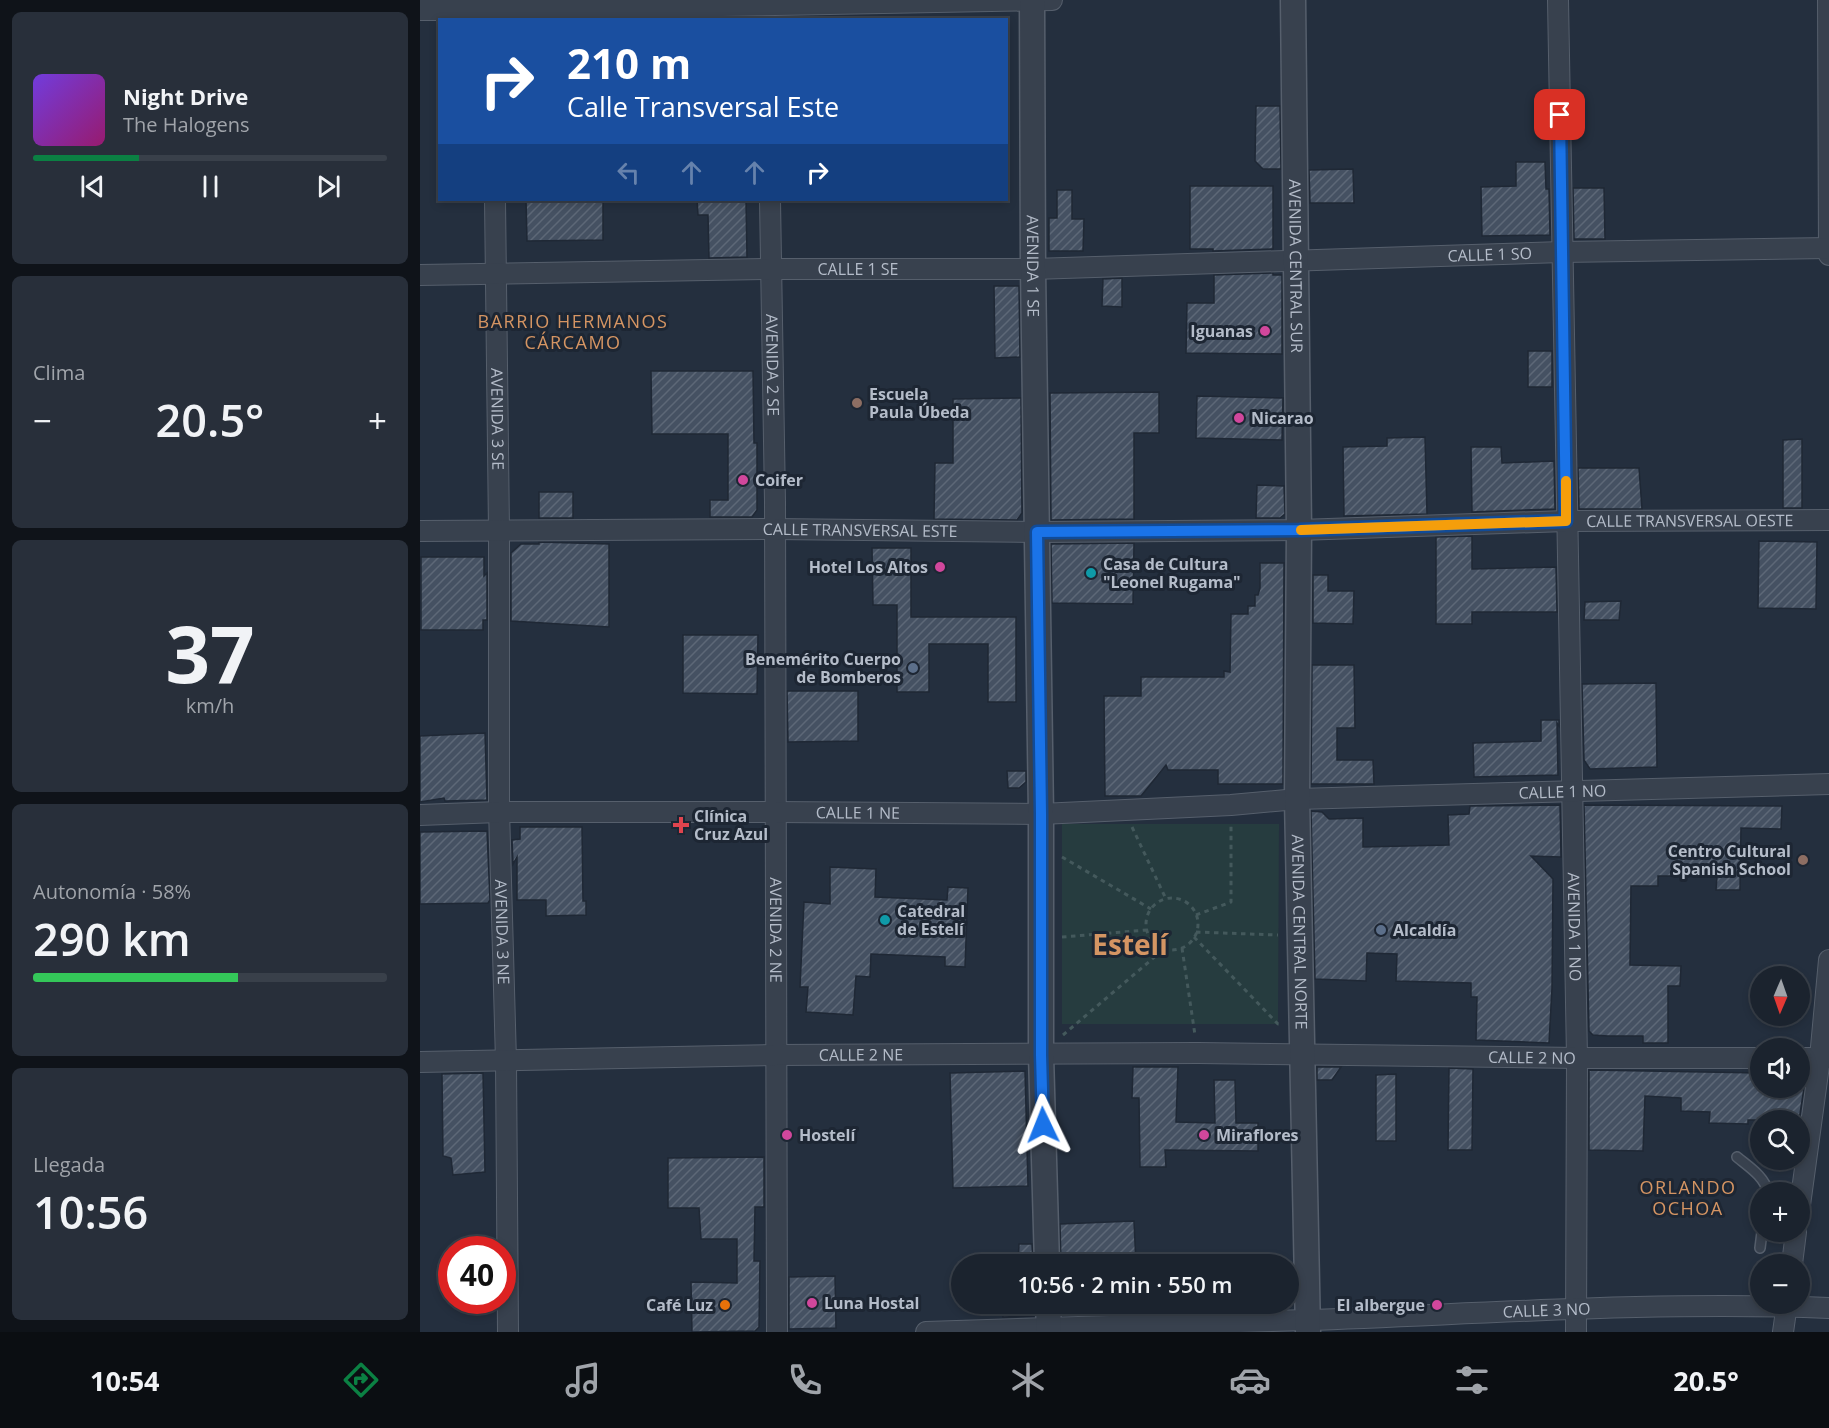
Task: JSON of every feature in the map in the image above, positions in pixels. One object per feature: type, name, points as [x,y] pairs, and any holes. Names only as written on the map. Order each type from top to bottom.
[{"type":"street","name":"AVENIDA 1 SE","points":[[1032,0],[1033,269],[1041,814],[1041,1055],[1047,1254]]},
{"type":"street","points":[[420,10],[644,14],[1052,0]]},
{"type":"street","name":"AVENIDA CENTRAL SUR","points":[[1293,0],[1299,530]]},
{"type":"street","name":"AVENIDA 1 NO","points":[[1558,0],[1577,1058],[1576,1332]]},
{"type":"street","points":[[1828,0],[1829,255]]},
{"type":"street","name":"AVENIDA 3 SE","points":[[495,201],[499,531]]},
{"type":"street","name":"AVENIDA 2 SE","points":[[770,201],[775,529]]},
{"type":"street","name":"CALLE 1 SO","points":[[1295,260],[1562,252],[1829,248]]},
{"type":"street","name":"CALLE 1 SE","points":[[420,275],[770,269],[1033,269],[1295,260]]},
{"type":"street","name":"CALLE TRANSVERSAL OESTE","points":[[1299,530],[1566,521],[1829,520]]},
{"type":"street","name":"AVENIDA 2 NE","points":[[775,529],[777,1332]]},
{"type":"street","name":"CALLE TRANSVERSAL ESTE","points":[[420,531],[1299,530]]},
{"type":"street","name":"AVENIDA CENTRAL NORTE","points":[[1299,530],[1297,799],[1308,1326]]},
{"type":"street","name":"AVENIDA 3 NE","points":[[499,531],[500,812],[506,1061],[508,1332]]},
{"type":"street","name":"CALLE 1 NO","points":[[1297,799],[1829,784]]},
{"type":"street","name":"CALLE 1 NE","points":[[420,815],[500,812],[1041,814],[1231,805],[1297,799]]},
{"type":"street","points":[[1801,1182],[1824,1058],[1829,960]]},
{"type":"street","name":"CALLE 2 NO","points":[[1303,1054],[1750,1058]]},
{"type":"street","name":"CALLE 2 NE","points":[[420,1062],[776,1056],[1303,1054]]},
{"type":"street","name":"CALLE 3 NO","points":[[926,1332],[1049,1321],[1308,1326],[1576,1308],[1750,1306]]},
{"type":"street","name":"CALLE 3 NO","points":[[1810,1307],[1829,1308]]},
{"type":"street","points":[[1783,1332],[1785,1314]]},
{"type":"lane","points":[[1737,1156],[1760,1176],[1763,1182]]},
{"type":"lane","points":[[1760,1248],[1761,1242]]},
{"type":"path","points":[[1196,915],[1231,902],[1231,805]]},
{"type":"path","points":[[1123,809],[1166,899]]},
{"type":"path","points":[[1040,844],[1151,909]]},
{"type":"path","points":[[1166,899],[1181,900],[1187,903],[1196,915],[1194,937],[1182,948],[1164,949],[1153,942],[1147,930],[1146,923],[1151,909],[1166,899]]},
{"type":"path","points":[[1040,938],[1147,930]]},
{"type":"path","points":[[1196,932],[1300,936]]},
{"type":"path","points":[[1194,937],[1278,1024],[1301,1026]]},
{"type":"path","points":[[1182,948],[1198,1053]]},
{"type":"path","points":[[1041,1055],[1164,949]]},
{"type":"green space","points":[[1062,824],[1279,824],[1278,1024],[1062,1024]]},
{"type":"building","points":[[1256,106],[1280,106],[1281,169],[1263,169],[1255,161]]},
{"type":"building","points":[[1516,162],[1545,162],[1546,189],[1549,189],[1550,235],[1482,236],[1481,187],[1516,186]]},
{"type":"building","points":[[1353,169],[1354,203],[1310,203],[1309,170]]},
{"type":"building","points":[[1190,186],[1273,186],[1273,249],[1213,251],[1213,249],[1190,249]]},
{"type":"building","points":[[1573,188],[1604,188],[1605,239],[1574,239]]},
{"type":"building","points":[[1057,190],[1072,190],[1072,219],[1084,219],[1083,251],[1049,251],[1049,218],[1057,218]]},
{"type":"building","points":[[526,201],[603,201],[603,240],[527,241]]},
{"type":"building","points":[[697,201],[746,201],[747,257],[709,258],[708,215],[698,215]]},
{"type":"building","name":"Iguanas","points":[[1273,273],[1273,275],[1282,275],[1282,354],[1186,353],[1187,303],[1214,303],[1214,275]]},
{"type":"building","points":[[1122,278],[1122,307],[1102,306],[1103,279]]},
{"type":"building","points":[[994,286],[1019,286],[1020,357],[995,358]]},
{"type":"building","points":[[1528,351],[1552,351],[1552,387],[1528,387]]},
{"type":"building","points":[[651,371],[753,371],[754,443],[757,443],[757,510],[752,517],[710,517],[710,500],[728,500],[728,434],[652,434]]},
{"type":"building","points":[[1159,392],[1159,433],[1134,433],[1134,519],[1051,520],[1050,393]]},
{"type":"building","name":"Nicarao","points":[[1197,396],[1283,398],[1282,440],[1196,438]]},
{"type":"building","points":[[1021,398],[1022,513],[1017,520],[934,519],[935,463],[953,463],[953,399]]},
{"type":"building","points":[[1425,437],[1427,514],[1344,516],[1343,447],[1387,446],[1387,438]]},
{"type":"building","points":[[1802,439],[1802,508],[1783,508],[1783,440]]},
{"type":"building","points":[[1471,447],[1501,447],[1502,463],[1554,461],[1555,509],[1472,512]]},
{"type":"building","points":[[1578,468],[1639,468],[1642,509],[1579,509]]},
{"type":"building","points":[[1257,485],[1284,486],[1285,514],[1280,518],[1256,518]]},
{"type":"building","points":[[539,492],[573,492],[573,518],[539,518]]},
{"type":"building","points":[[1472,536],[1472,569],[1556,567],[1557,612],[1472,612],[1472,624],[1436,624],[1436,537]]},
{"type":"building","points":[[1759,541],[1817,542],[1816,609],[1758,608]]},
{"type":"building","points":[[539,542],[609,544],[609,627],[511,621],[511,553],[521,544],[539,544]]},
{"type":"building","name":"Casa de Cultura \"Leonel Rugama\"","points":[[1134,543],[1133,604],[1052,603],[1051,544]]},
{"type":"building","name":"Benemérito Cuerpo de Bomberos","points":[[872,548],[911,548],[911,617],[1016,617],[1016,702],[988,702],[988,644],[929,644],[929,692],[897,692],[897,605],[873,605]]},
{"type":"building","points":[[421,557],[484,557],[484,576],[487,573],[487,620],[483,620],[483,630],[421,630]]},
{"type":"building","points":[[1260,563],[1284,563],[1283,784],[1218,784],[1218,770],[1168,770],[1166,765],[1141,796],[1105,796],[1104,696],[1141,696],[1141,677],[1224,677],[1224,671],[1230,672],[1231,614],[1248,614],[1248,606],[1255,606],[1255,595],[1258,595],[1260,588]]},
{"type":"building","points":[[1313,575],[1328,575],[1328,591],[1354,591],[1353,624],[1313,623]]},
{"type":"building","points":[[1621,601],[1619,620],[1584,620],[1585,602]]},
{"type":"building","points":[[683,635],[758,635],[757,694],[683,693]]},
{"type":"building","points":[[1312,665],[1354,665],[1355,728],[1337,728],[1337,760],[1373,760],[1374,784],[1311,784]]},
{"type":"building","points":[[1656,683],[1657,767],[1590,769],[1584,760],[1582,684]]},
{"type":"building","points":[[787,691],[858,691],[858,741],[788,742]]},
{"type":"building","points":[[1541,720],[1559,720],[1559,726],[1557,723],[1558,775],[1474,777],[1473,743],[1541,741]]},
{"type":"building","points":[[485,733],[487,800],[445,801],[444,798],[420,802],[420,736]]},
{"type":"building","points":[[1007,771],[1026,771],[1026,782],[1019,788],[1008,788]]},
{"type":"building","points":[[1560,805],[1561,857],[1531,856],[1553,879],[1549,1043],[1476,1040],[1477,997],[1471,997],[1471,983],[1396,981],[1397,954],[1367,953],[1366,981],[1315,979],[1311,811],[1322,812],[1329,819],[1363,818],[1363,847],[1449,845],[1448,815],[1469,814],[1470,806]]},
{"type":"building","points":[[1584,805],[1782,806],[1781,829],[1741,828],[1740,890],[1716,890],[1717,876],[1658,876],[1658,886],[1631,886],[1630,965],[1681,966],[1680,986],[1668,986],[1668,1043],[1643,1043],[1643,1036],[1593,1035],[1589,1031]]},
{"type":"building","points":[[520,827],[582,827],[583,901],[586,901],[586,915],[546,916],[546,900],[517,900],[517,857],[513,864],[512,840],[520,839]]},
{"type":"building","points":[[487,831],[490,900],[488,903],[420,904],[420,832]]},
{"type":"building","name":"Catedral de Estelí","points":[[830,867],[876,869],[875,897],[947,900],[948,887],[968,888],[965,967],[945,966],[945,957],[871,954],[870,977],[856,976],[853,1015],[806,1012],[808,987],[800,987],[804,902],[830,904]]},
{"type":"building","points":[[1133,1067],[1178,1067],[1176,1122],[1215,1123],[1214,1080],[1235,1080],[1236,1123],[1258,1123],[1258,1151],[1165,1150],[1166,1167],[1140,1167],[1139,1098],[1132,1098]]},
{"type":"building","points":[[1317,1067],[1341,1067],[1332,1080],[1317,1080]]},
{"type":"building","points":[[1449,1068],[1473,1069],[1472,1150],[1448,1150]]},
{"type":"building","points":[[1589,1070],[1750,1073],[1750,1098],[1802,1098],[1801,1110],[1750,1110],[1748,1124],[1709,1123],[1710,1112],[1681,1111],[1681,1098],[1645,1096],[1643,1151],[1589,1150]]},
{"type":"building","points":[[1025,1071],[1028,1186],[953,1188],[950,1073]]},
{"type":"building","points":[[483,1073],[485,1172],[453,1175],[451,1158],[443,1156],[442,1074]]},
{"type":"building","points":[[1396,1074],[1396,1141],[1376,1141],[1376,1075]]},
{"type":"building","points":[[764,1157],[764,1207],[755,1207],[754,1261],[760,1261],[759,1327],[755,1331],[692,1332],[691,1282],[737,1283],[737,1239],[701,1239],[699,1208],[668,1208],[668,1158]]},
{"type":"building","points":[[1134,1221],[1136,1254],[1061,1254],[1060,1224]]},
{"type":"building","points":[[1019,1244],[1032,1244],[1032,1254],[1018,1254]]},
{"type":"building","name":"Luna Hostal","points":[[835,1276],[836,1328],[789,1329],[789,1277]]},
{"type":"building","points":[[1003,1314],[1034,1314],[1034,1316],[1003,1317]]},
{"type":"slow traffic","points":[[1301,530],[1566,521],[1566,481]]},
{"type":"place","name":"Iguanas","points":[[1265,331]]},
{"type":"place","name":"Escuela Paula Úbeda","points":[[857,403]]},
{"type":"place","name":"Nicarao","points":[[1239,418]]},
{"type":"place","name":"Coifer","points":[[743,480]]},
{"type":"place","name":"Hotel Los Altos","points":[[940,567]]},
{"type":"place","name":"Casa de Cultura \"Leonel Rugama\"","points":[[1091,573]]},
{"type":"place","name":"Benemérito Cuerpo de Bomberos","points":[[913,668]]},
{"type":"place","name":"Clínica Cruz Azul","points":[[681,825]]},
{"type":"place","name":"Centro Cultural Spanish School","points":[[1803,860]]},
{"type":"place","name":"Catedral de Estelí","points":[[885,920]]},
{"type":"place","name":"Alcaldía","points":[[1381,930]]},
{"type":"place","name":"Hostelí","points":[[787,1135]]},
{"type":"place","name":"Miraflores","points":[[1204,1135]]},
{"type":"place","name":"Luna Hostal","points":[[812,1303]]},
{"type":"place","name":"Café Luz","points":[[725,1305]]},
{"type":"place","name":"El albergue","points":[[1437,1305]]},
{"type":"district","name":"BARRIO HERMANOS CÁRCAMO","points":[[573,332]]},
{"type":"district","name":"Estelí","points":[[1130,945]]},
{"type":"district","name":"ORLANDO OCHOA","points":[[1688,1198]]},
{"type":"route","points":[[1043,1125],[1037,532],[1299,530],[1566,521],[1560,115]]}]
